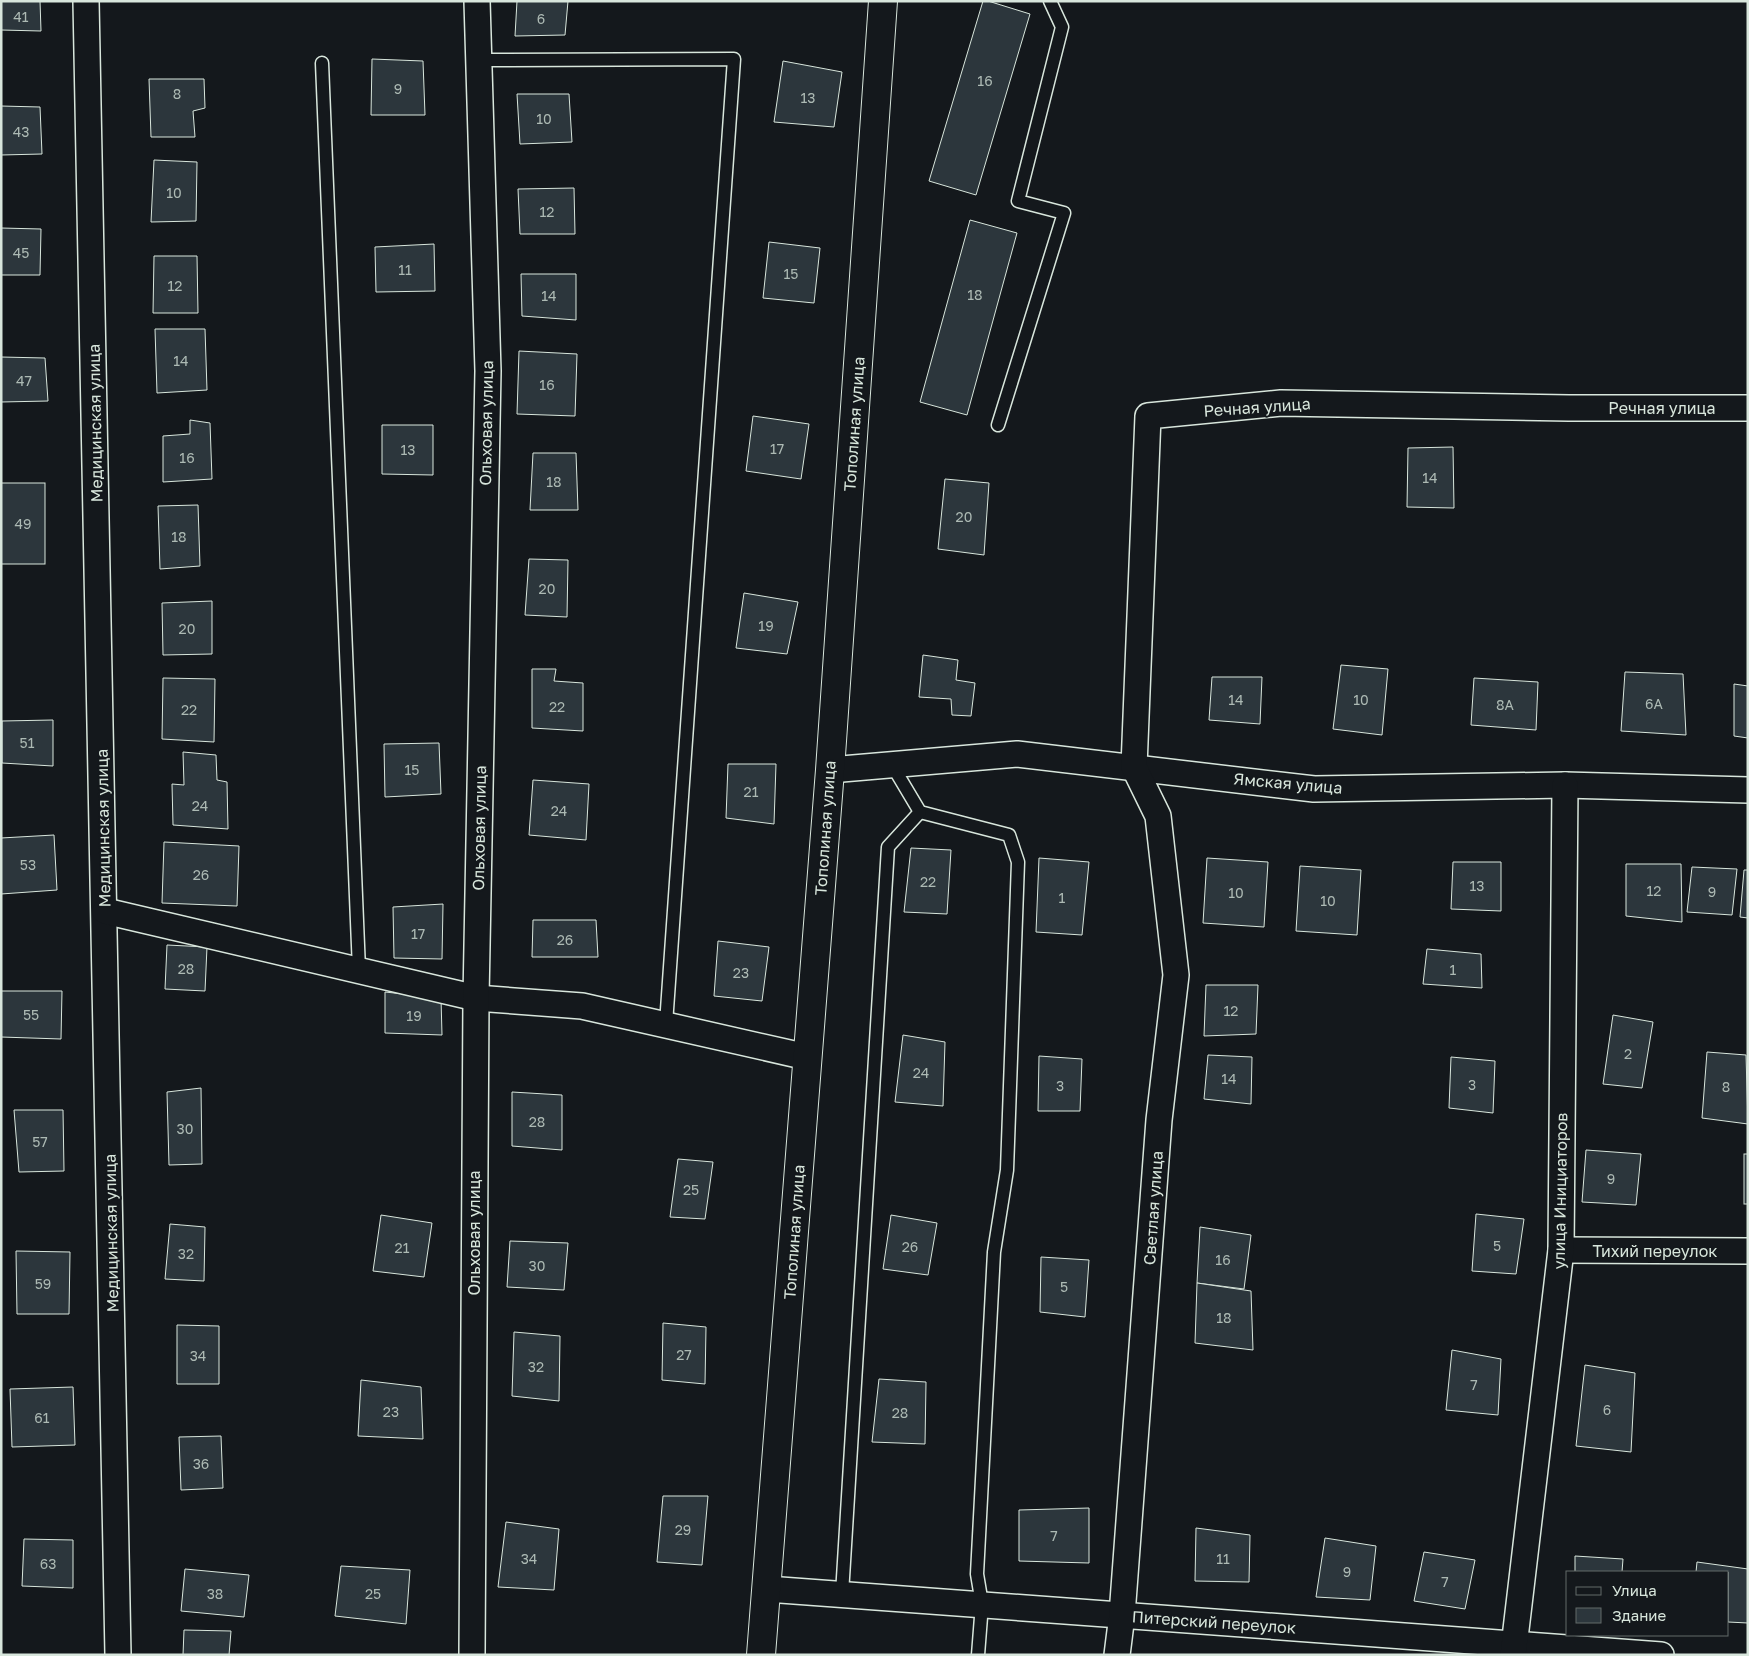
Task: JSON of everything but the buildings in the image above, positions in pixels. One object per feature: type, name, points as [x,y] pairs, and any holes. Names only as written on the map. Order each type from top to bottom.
[{"type":"street","name":"Медицинская улица","points":[[86,1],[118,1655]]},
{"type":"street","name":"Ольховая улица","points":[[472,1655],[476,998],[488,371],[477,1]]},
{"type":"street","name":"Тополиная улица","points":[[761,1655],[830,770],[883,1]]},
{"type":"street","name":"Речная улица","points":[[1134,767],[1148,416],[1281,403],[1569,408],[1748,408]]},
{"type":"street","name":"Ямская улица","points":[[830,770],[1017,754],[1314,789],[1565,785],[1748,790]]},
{"type":"street","name":"Светлая улица","points":[[1117,1655],[1122,1615],[1159,1120],[1176,975],[1158,816],[1134,767]]},
{"type":"street","name":"улица Инициаторов","points":[[1514,1649],[1562,1250],[1565,785]]},
{"type":"street","points":[[105,911],[476,998],[582,1006],[807,1056]]},
{"type":"street","name":"Тихий переулок","points":[[1562,1250],[1748,1251]]},
{"type":"street","name":"Питерский переулок","points":[[766,1589],[1122,1615],[1514,1649],[1661,1655]]},
{"type":"lane","points":[[998,425],[1064,213],[1018,201],[1062,27],[1050,1]]},
{"type":"lane","points":[[478,60],[734,59],[666,1024]]},
{"type":"lane","points":[[322,63],[359,970]]},
{"type":"lane","points":[[892,765],[920,812],[1009,835],[1018,862],[1007,1170],[994,1252],[977,1574],[982,1604],[978,1655]]},
{"type":"lane","points":[[842,1594],[888,847],[920,812]]}]
